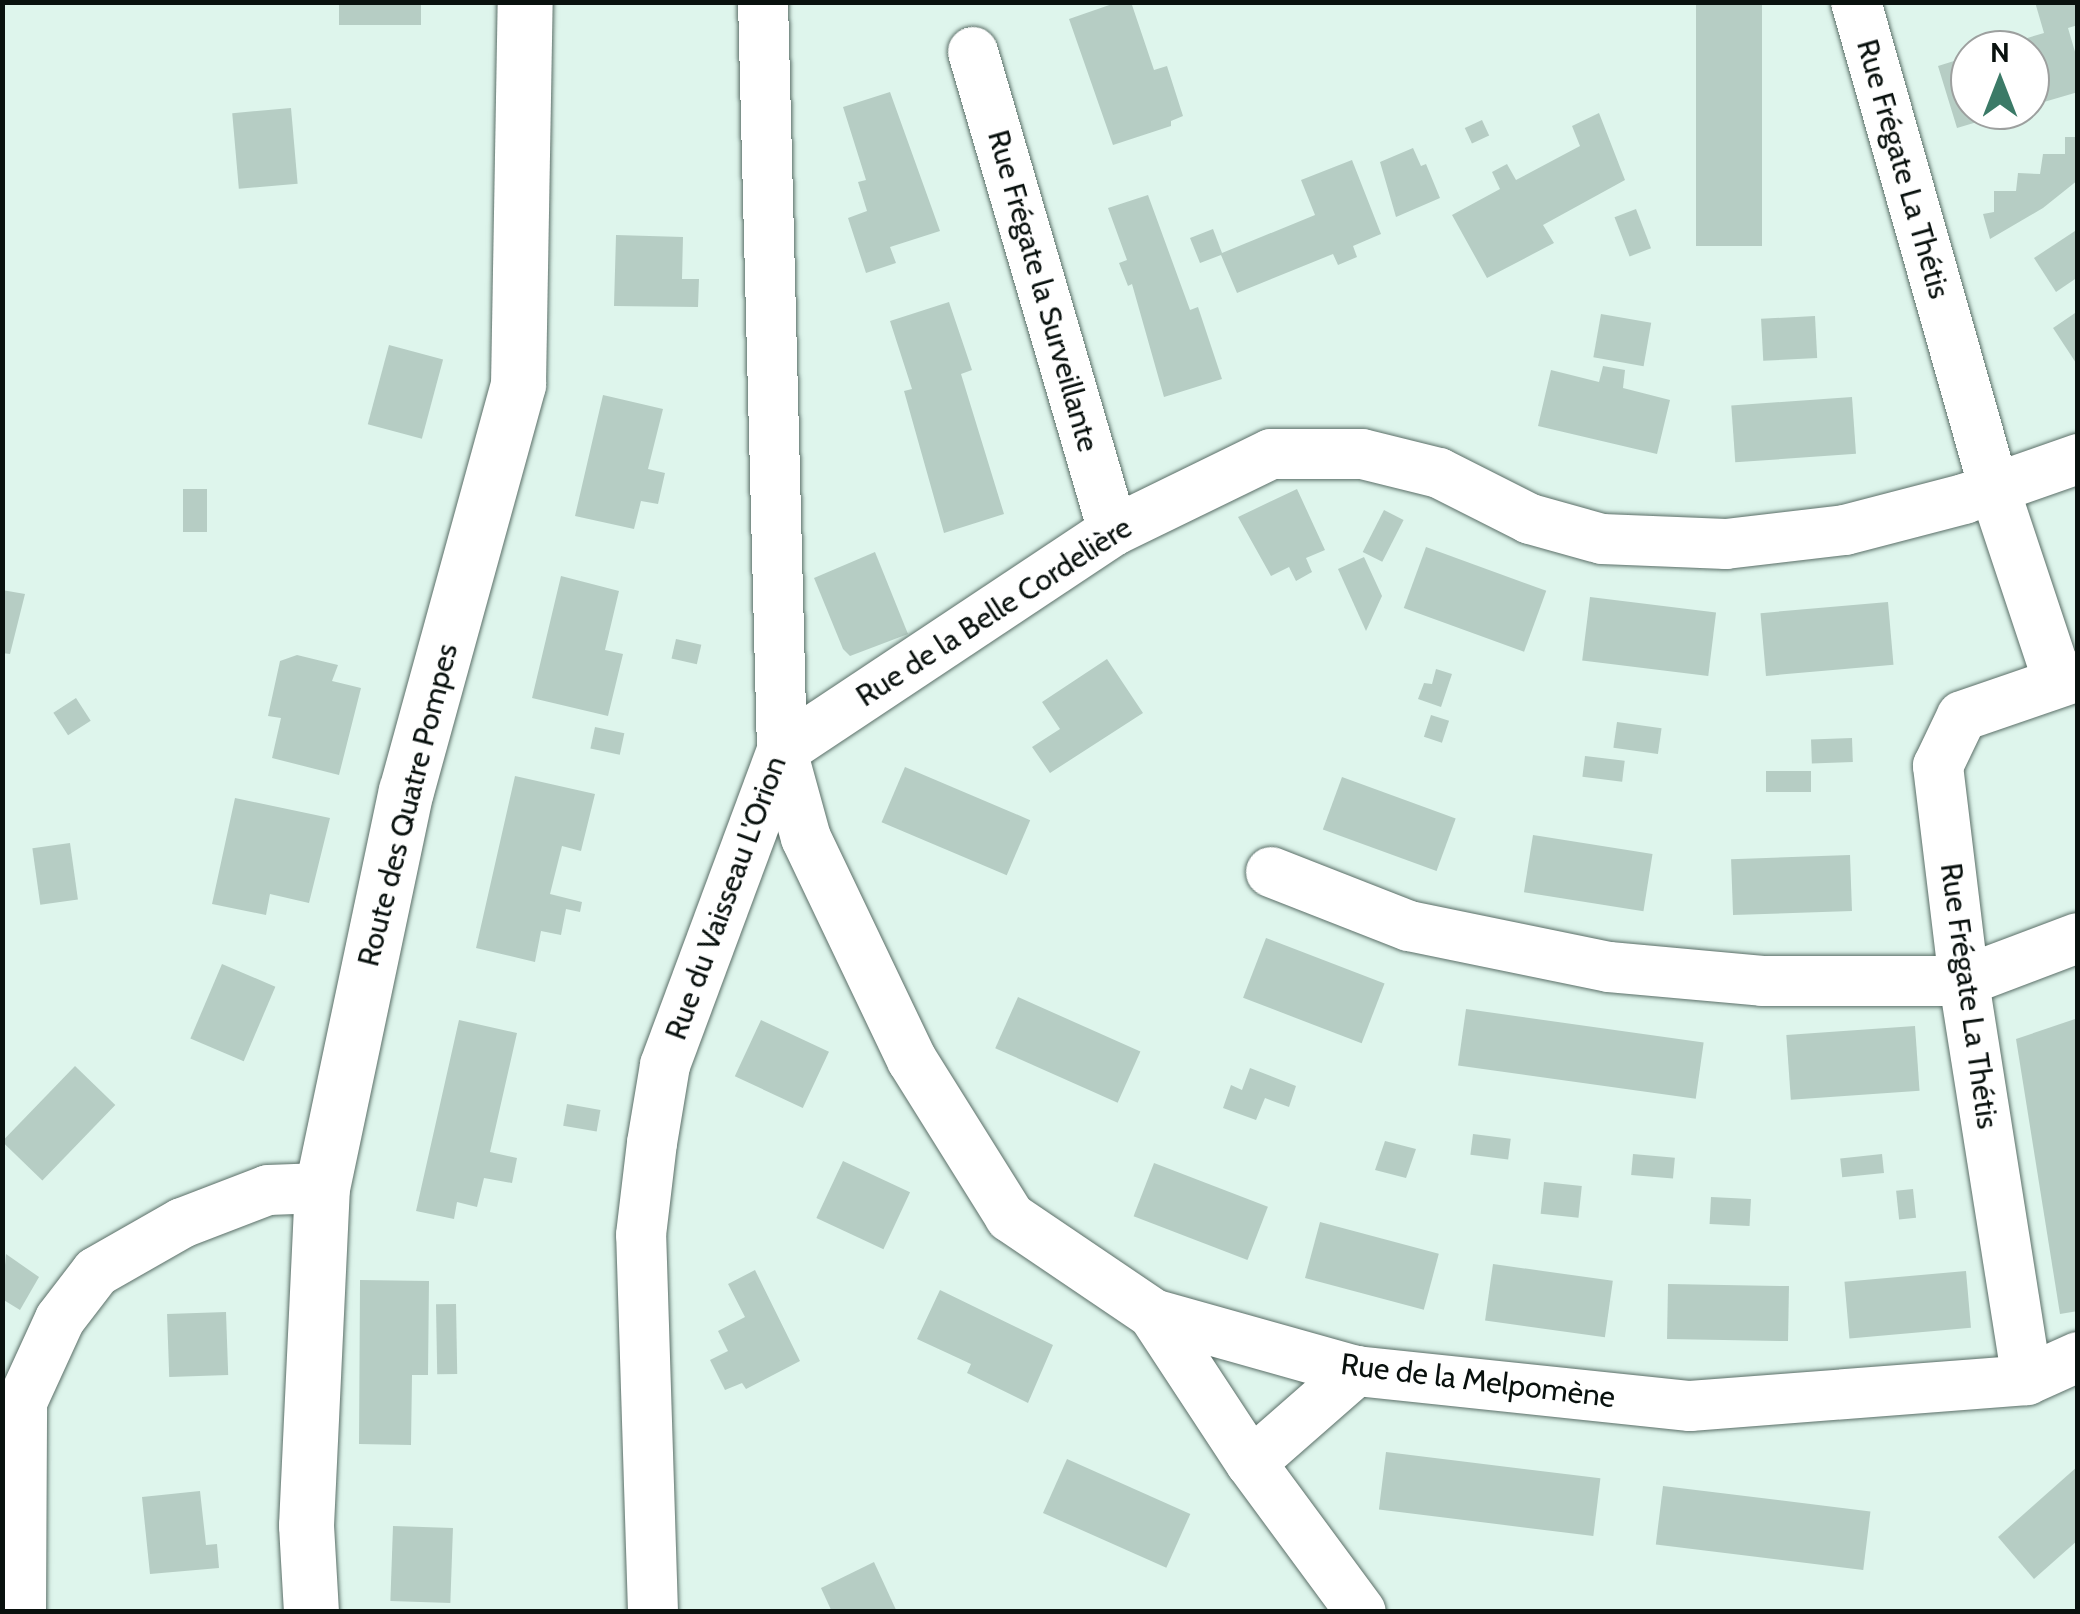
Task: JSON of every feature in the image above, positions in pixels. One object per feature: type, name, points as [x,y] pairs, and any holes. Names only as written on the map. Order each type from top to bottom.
[{"type":"street","name":"Route des Quatre Pompes","points":[[311,1612],[306,1524],[322,1188],[406,790],[518,384],[525,2]]},
{"type":"street","name":"Rue du Vaisseau L'Orion","points":[[653,1612],[641,1235],[652,1144],[665,1066],[782,751],[763,2]]},
{"type":"street","name":"Rue Frégate La Thétis","points":[[1856,2],[1994,488],[2068,678],[1962,716],[1938,766],[1964,981],[2026,1380]]},
{"type":"street","name":"Rue Frégate la Surveillante","points":[[973,52],[1113,531]]},
{"type":"street","name":"Rue de la Belle Cordelière","points":[[782,751],[1113,531],[1271,454],[1362,454],[1439,472],[1530,519],[1602,539],[1726,544],[1845,530],[1994,488],[2078,459]]},
{"type":"street","name":"Rue de la Melpomène","points":[[782,751],[806,838],[912,1060],[1010,1218],[1152,1314],[1356,1371],[1690,1406],[2026,1380],[2078,1357]]},
{"type":"street","points":[[1272,872],[1409,926],[1610,968],[1762,981],[1964,981],[2078,938]]},
{"type":"street","points":[[21,1612],[12,1399],[60,1319],[96,1272],[182,1223],[268,1190],[322,1188]]},
{"type":"street","points":[[1152,1314],[1251,1463],[1361,1612]]},
{"type":"street","points":[[1251,1463],[1356,1371]]},
{"type":"building","points":[[339,2],[421,2],[421,25],[339,25]]},
{"type":"building","points":[[1118,2],[1131,2],[1154,70],[1167,66],[1183,116],[1171,121],[1171,126],[1113,145],[1069,19]]},
{"type":"building","points":[[1696,2],[1762,2],[1762,246],[1696,246]]},
{"type":"building","points":[[2035,2],[2078,2],[2078,25],[2068,28],[2078,62],[2078,92],[2050,100],[2050,30],[2043,30]]},
{"type":"building","points":[[1950,62],[1950,105],[1938,66]]},
{"type":"building","points":[[890,92],[940,231],[890,247],[896,263],[866,273],[848,218],[867,211],[858,182],[866,180],[843,107]]},
{"type":"building","points":[[291,108],[298,184],[239,189],[232,113]]},
{"type":"building","points":[[1599,113],[1625,180],[1543,225],[1554,243],[1487,278],[1452,215],[1500,189],[1492,172],[1507,164],[1516,180],[1580,146],[1572,126]]},
{"type":"building","points":[[1482,120],[1489,135],[1472,143],[1465,128]]},
{"type":"building","points":[[2065,137],[2078,137],[2078,180],[2043,208],[1990,239],[1983,214],[1994,212],[1994,191],[2016,191],[2018,173],[2040,174],[2043,154],[2065,154]]},
{"type":"building","points":[[1413,148],[1421,166],[1426,164],[1440,198],[1396,217],[1380,162]]},
{"type":"building","points":[[1352,160],[1381,234],[1353,246],[1357,257],[1338,265],[1333,254],[1237,293],[1221,255],[1200,263],[1190,238],[1213,229],[1222,253],[1315,215],[1301,180]]},
{"type":"building","points":[[1148,195],[1190,310],[1198,307],[1222,379],[1164,397],[1132,284],[1128,286],[1119,263],[1127,260],[1108,208]]},
{"type":"building","points":[[1636,209],[1651,248],[1630,256],[1615,217]]},
{"type":"building","points":[[2078,229],[2078,277],[2056,292],[2034,258]]},
{"type":"building","points":[[616,235],[683,237],[682,279],[699,279],[698,307],[614,306]]},
{"type":"building","points":[[949,302],[972,370],[961,374],[1004,514],[944,533],[904,391],[912,389],[890,321]]},
{"type":"building","points":[[2078,311],[2078,366],[2053,328]]},
{"type":"building","points":[[1601,314],[1651,323],[1644,366],[1593,357]]},
{"type":"building","points":[[1815,316],[1817,358],[1763,361],[1761,319]]},
{"type":"building","points":[[389,345],[443,359],[422,439],[368,424]]},
{"type":"building","points":[[1603,366],[1625,370],[1623,388],[1670,400],[1657,454],[1538,426],[1551,370],[1599,382]]},
{"type":"building","points":[[603,395],[663,409],[648,469],[665,473],[658,504],[641,501],[634,529],[575,516]]},
{"type":"building","points":[[1852,397],[1856,454],[1735,462],[1731,405]]},
{"type":"building","points":[[183,489],[207,489],[207,532],[183,532]]},
{"type":"building","points":[[1297,489],[1325,550],[1306,558],[1312,572],[1296,581],[1289,567],[1271,576],[1238,517]]},
{"type":"building","points":[[1384,510],[1404,520],[1382,562],[1363,552]]},
{"type":"building","points":[[1426,547],[1546,591],[1524,652],[1404,608]]},
{"type":"building","points":[[875,552],[908,634],[850,656],[843,649],[814,578]]},
{"type":"building","points":[[1364,557],[1382,596],[1366,631],[1338,569]]},
{"type":"building","points":[[561,576],[619,591],[605,650],[623,654],[608,716],[532,698]]},
{"type":"building","points":[[2,590],[25,594],[10,654],[2,653]]},
{"type":"building","points":[[1590,597],[1716,612],[1708,676],[1582,661]]},
{"type":"building","points":[[1888,602],[1893,665],[1766,676],[1760,613]]},
{"type":"building","points":[[676,639],[701,645],[697,664],[672,658]]},
{"type":"building","points":[[297,655],[338,665],[332,681],[361,688],[339,775],[272,758],[281,718],[268,716],[280,661]]},
{"type":"building","points":[[1107,659],[1143,713],[1050,773],[1032,747],[1060,729],[1042,702]]},
{"type":"building","points":[[1436,669],[1452,674],[1441,707],[1418,699],[1424,683],[1432,684]]},
{"type":"building","points":[[76,698],[91,721],[68,735],[53,713]]},
{"type":"building","points":[[1431,715],[1449,721],[1442,743],[1424,737]]},
{"type":"building","points":[[1617,722],[1662,728],[1658,754],[1613,748]]},
{"type":"building","points":[[595,727],[624,733],[620,755],[590,749]]},
{"type":"building","points":[[1852,738],[1853,762],[1812,763],[1811,739]]},
{"type":"building","points":[[1585,756],[1625,761],[1622,782],[1582,777]]},
{"type":"building","points":[[905,767],[1030,820],[1007,875],[882,822]]},
{"type":"building","points":[[1766,771],[1811,771],[1811,792],[1766,792]]},
{"type":"building","points":[[515,776],[595,794],[581,851],[562,846],[550,894],[582,902],[580,912],[566,909],[561,935],[541,931],[535,962],[476,948]]},
{"type":"building","points":[[1342,777],[1456,818],[1437,871],[1323,830]]},
{"type":"building","points":[[235,798],[330,818],[309,903],[270,894],[266,915],[212,904]]},
{"type":"building","points":[[1533,835],[1653,854],[1643,911],[1524,892]]},
{"type":"building","points":[[70,843],[78,899],[40,905],[32,848]]},
{"type":"building","points":[[1850,855],[1852,911],[1733,915],[1731,859]]},
{"type":"building","points":[[1266,938],[1385,984],[1362,1043],[1243,998]]},
{"type":"building","points":[[222,964],[275,987],[244,1061],[190,1039]]},
{"type":"building","points":[[1018,997],[1140,1052],[1118,1103],[995,1048]]},
{"type":"building","points":[[1466,1009],[1704,1042],[1696,1099],[1458,1065]]},
{"type":"building","points":[[2078,1018],[2078,1311],[2060,1314],[2016,1039]]},
{"type":"building","points":[[459,1020],[517,1033],[490,1152],[517,1158],[512,1183],[484,1178],[477,1207],[457,1202],[454,1219],[416,1211]]},
{"type":"building","points":[[761,1020],[829,1052],[803,1108],[735,1076]]},
{"type":"building","points":[[1915,1026],[1920,1091],[1791,1100],[1786,1035]]},
{"type":"building","points":[[75,1066],[115,1105],[42,1180],[2,1142]]},
{"type":"building","points":[[1250,1068],[1296,1086],[1289,1107],[1265,1098],[1256,1120],[1223,1108],[1231,1085],[1242,1090]]},
{"type":"building","points":[[567,1104],[600,1110],[597,1132],[563,1126]]},
{"type":"building","points":[[1473,1134],[1511,1139],[1508,1159],[1470,1155]]},
{"type":"building","points":[[1385,1141],[1416,1149],[1406,1178],[1375,1170]]},
{"type":"building","points":[[1633,1154],[1675,1158],[1673,1179],[1631,1175]]},
{"type":"building","points":[[1882,1154],[1884,1173],[1842,1177],[1840,1158]]},
{"type":"building","points":[[843,1161],[910,1192],[883,1249],[816,1218]]},
{"type":"building","points":[[1154,1163],[1268,1207],[1247,1260],[1134,1216]]},
{"type":"building","points":[[1544,1182],[1582,1186],[1578,1218],[1541,1214]]},
{"type":"building","points":[[1913,1189],[1916,1218],[1899,1220],[1896,1191]]},
{"type":"building","points":[[1711,1197],[1751,1199],[1750,1226],[1710,1224]]},
{"type":"building","points":[[1320,1222],[1439,1254],[1424,1310],[1305,1278]]},
{"type":"building","points":[[6,1254],[39,1277],[20,1310],[2,1299]]},
{"type":"building","points":[[1493,1264],[1613,1281],[1605,1337],[1485,1320]]},
{"type":"building","points":[[755,1270],[800,1361],[746,1389],[742,1383],[725,1390],[710,1360],[728,1351],[718,1331],[745,1317],[728,1284]]},
{"type":"building","points":[[1966,1271],[1971,1328],[1849,1338],[1844,1282]]},
{"type":"building","points":[[360,1280],[429,1281],[428,1375],[412,1375],[411,1445],[359,1444]]},
{"type":"building","points":[[1668,1284],[1789,1286],[1788,1341],[1667,1339]]},
{"type":"building","points":[[940,1290],[1053,1345],[1028,1403],[967,1373],[971,1364],[917,1339]]},
{"type":"building","points":[[436,1304],[456,1304],[457,1374],[437,1374]]},
{"type":"building","points":[[226,1312],[228,1375],[169,1377],[167,1314]]},
{"type":"building","points":[[1386,1452],[1600,1478],[1593,1536],[1379,1510]]},
{"type":"building","points":[[1067,1459],[1190,1514],[1166,1568],[1043,1513]]},
{"type":"building","points":[[2078,1466],[2078,1540],[2034,1579],[1998,1537]]},
{"type":"building","points":[[1663,1486],[1870,1511],[1863,1570],[1656,1545]]},
{"type":"building","points":[[200,1491],[206,1545],[217,1544],[219,1568],[150,1574],[142,1497]]},
{"type":"building","points":[[393,1526],[453,1528],[450,1603],[390,1601]]},
{"type":"building","points":[[874,1562],[897,1612],[832,1612],[821,1588]]}]
